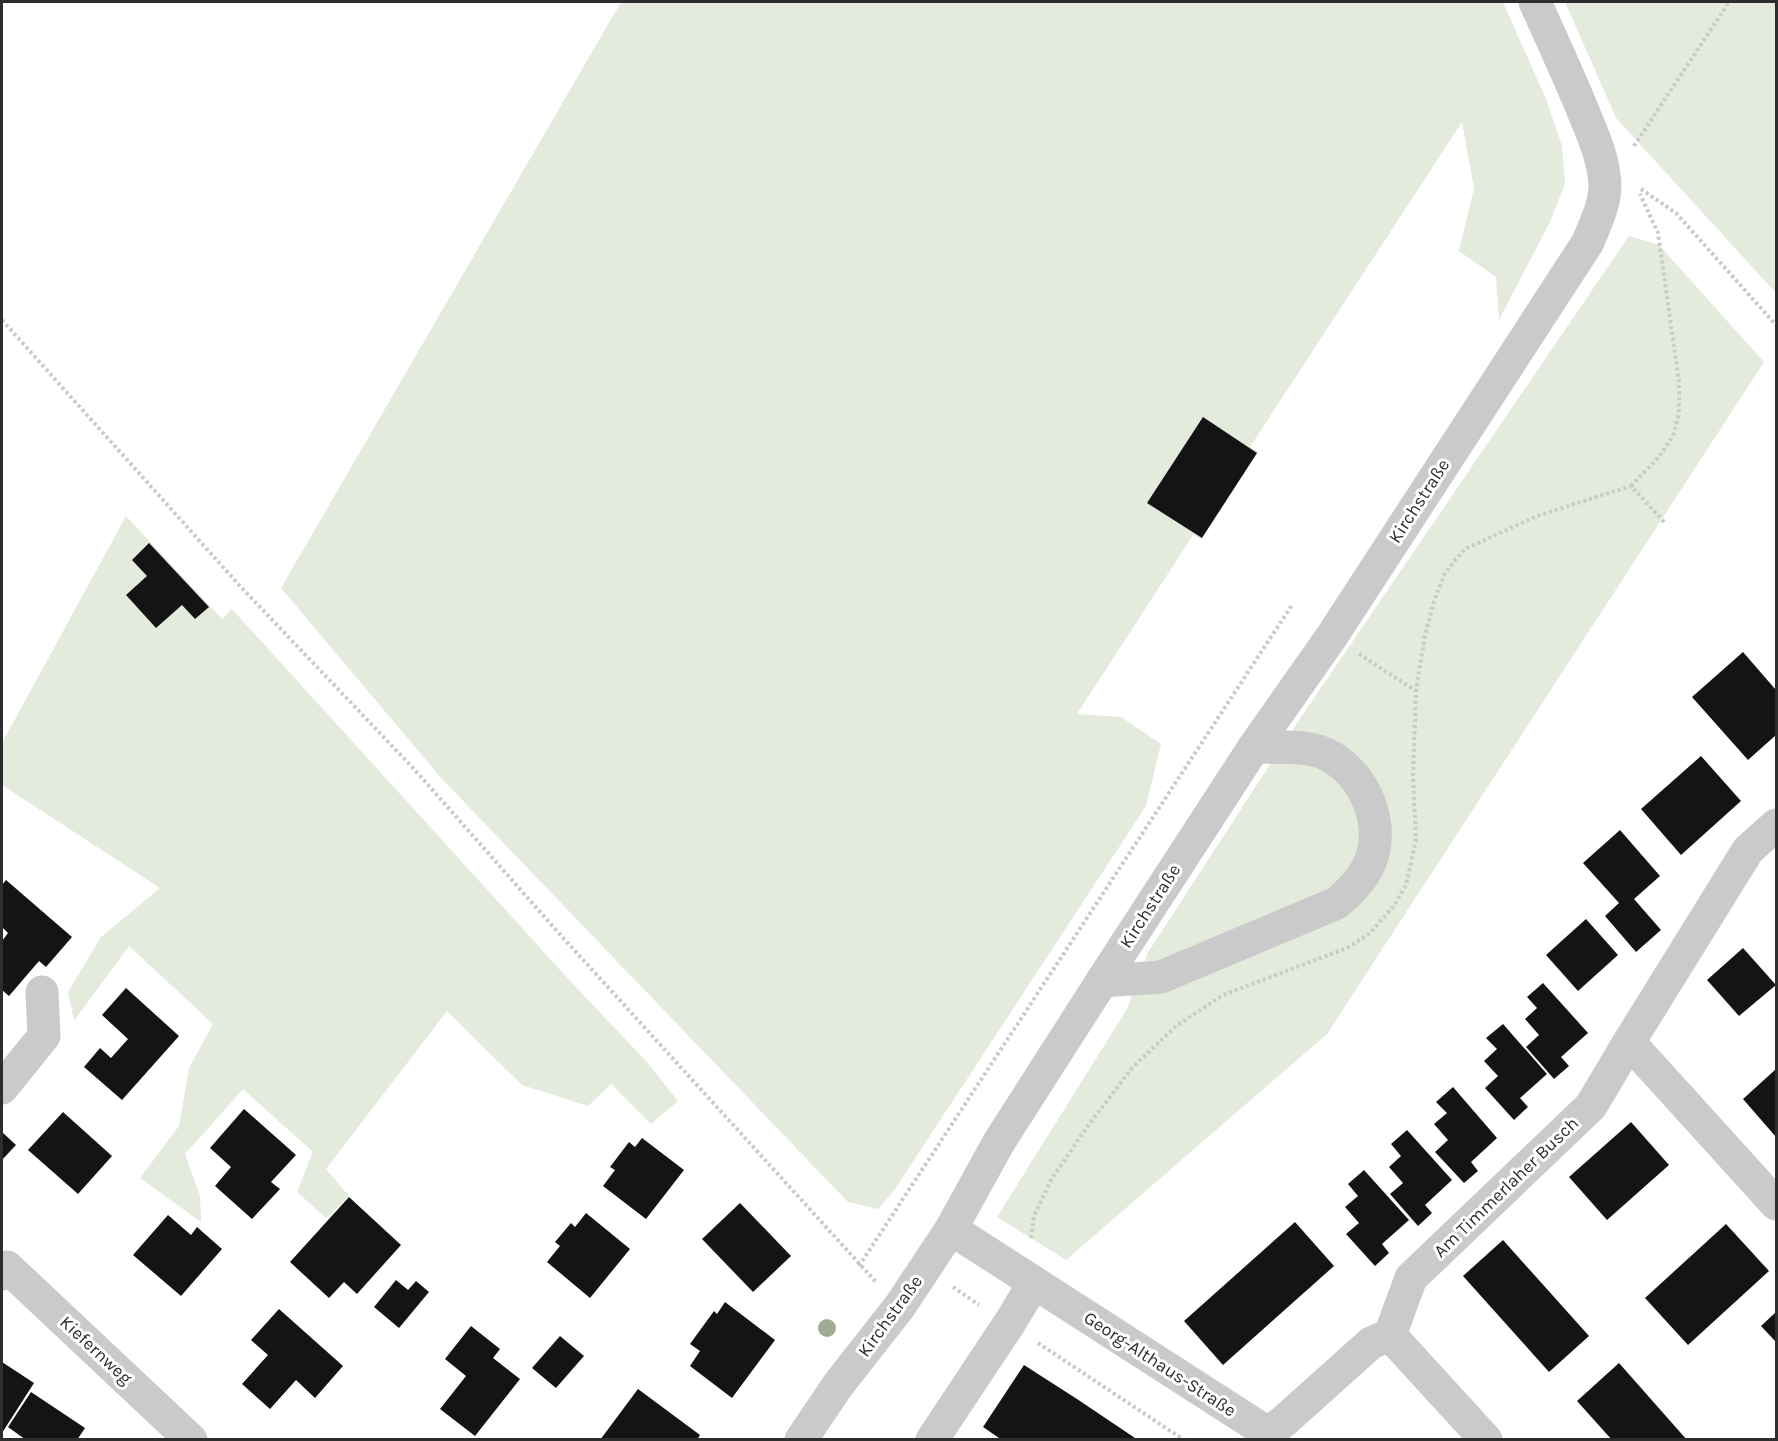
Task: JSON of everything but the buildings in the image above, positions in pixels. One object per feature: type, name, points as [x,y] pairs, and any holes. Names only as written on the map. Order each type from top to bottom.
[{"type":"street","name":"Kirchstraße","points":[[801,1440],[838,1385],[900,1306],[951,1229],[999,1142],[1102,981],[1254,747],[1332,636],[1588,242],[1599,216],[1605,186],[1602,166],[1596,143],[1535,2]]},
{"type":"street","points":[[1102,981],[1161,977],[1337,903],[1357,885],[1371,860],[1375,840],[1374,819],[1368,798],[1356,780],[1339,763],[1320,752],[1305,748],[1254,747]]},
{"type":"street","name":"Am Timmerlaher Busch","points":[[1390,1335],[1411,1278],[1591,1106],[1748,850],[1776,825]]},
{"type":"street","points":[[2,1088],[44,1036],[42,992]]},
{"type":"street","points":[[1629,1042],[1776,1204]]},
{"type":"street","name":"Georg-Althaus-Straße","points":[[951,1229],[1266,1436],[1371,1343],[1390,1335]]},
{"type":"street","name":"Kiefernweg","points":[[4,1267],[191,1440]]},
{"type":"street","points":[[932,1440],[1034,1283]]},
{"type":"street","points":[[1390,1335],[1486,1440]]},
{"type":"path","points":[[1632,149],[1729,2]]},
{"type":"path","points":[[1425,635],[1434,601],[1445,573],[1465,549],[1537,516],[1631,486],[1659,457],[1673,436],[1679,414],[1678,382],[1658,233],[1636,186],[1676,213],[1776,325]]},
{"type":"path","points":[[2,320],[239,585],[414,770],[860,1266],[900,1306]]},
{"type":"path","points":[[1631,486],[1665,523]]},
{"type":"path","points":[[860,1266],[1292,605]]},
{"type":"path","points":[[1332,636],[1416,691]]},
{"type":"shaded area","points":[[621,2],[1503,2],[1546,99],[1562,146],[1565,184],[1550,222],[1499,320],[1496,277],[1459,251],[1474,188],[1462,122],[1250,447],[1258,452],[1201,539],[1193,535],[1077,714],[1121,717],[1161,744],[1146,806],[895,1189],[878,1209],[848,1202],[442,779],[281,588]]},
{"type":"shaded area","points":[[1565,2],[1776,2],[1776,293],[1616,118]]},
{"type":"shaded area","points":[[1629,236],[1659,245],[1764,362],[1327,1034],[1066,1260],[997,1217],[1127,1009],[1147,954],[1295,726]]},
{"type":"shaded area","points":[[126,516],[222,619],[232,609],[572,983],[646,1061],[678,1101],[651,1124],[611,1084],[588,1106],[522,1085],[447,1011],[326,1169],[349,1196],[326,1218],[297,1192],[313,1152],[243,1089],[185,1154],[200,1196],[201,1222],[140,1178],[179,1126],[189,1068],[213,1024],[129,946],[74,1021],[68,992],[101,937],[160,888],[2,785],[2,743]]}]
